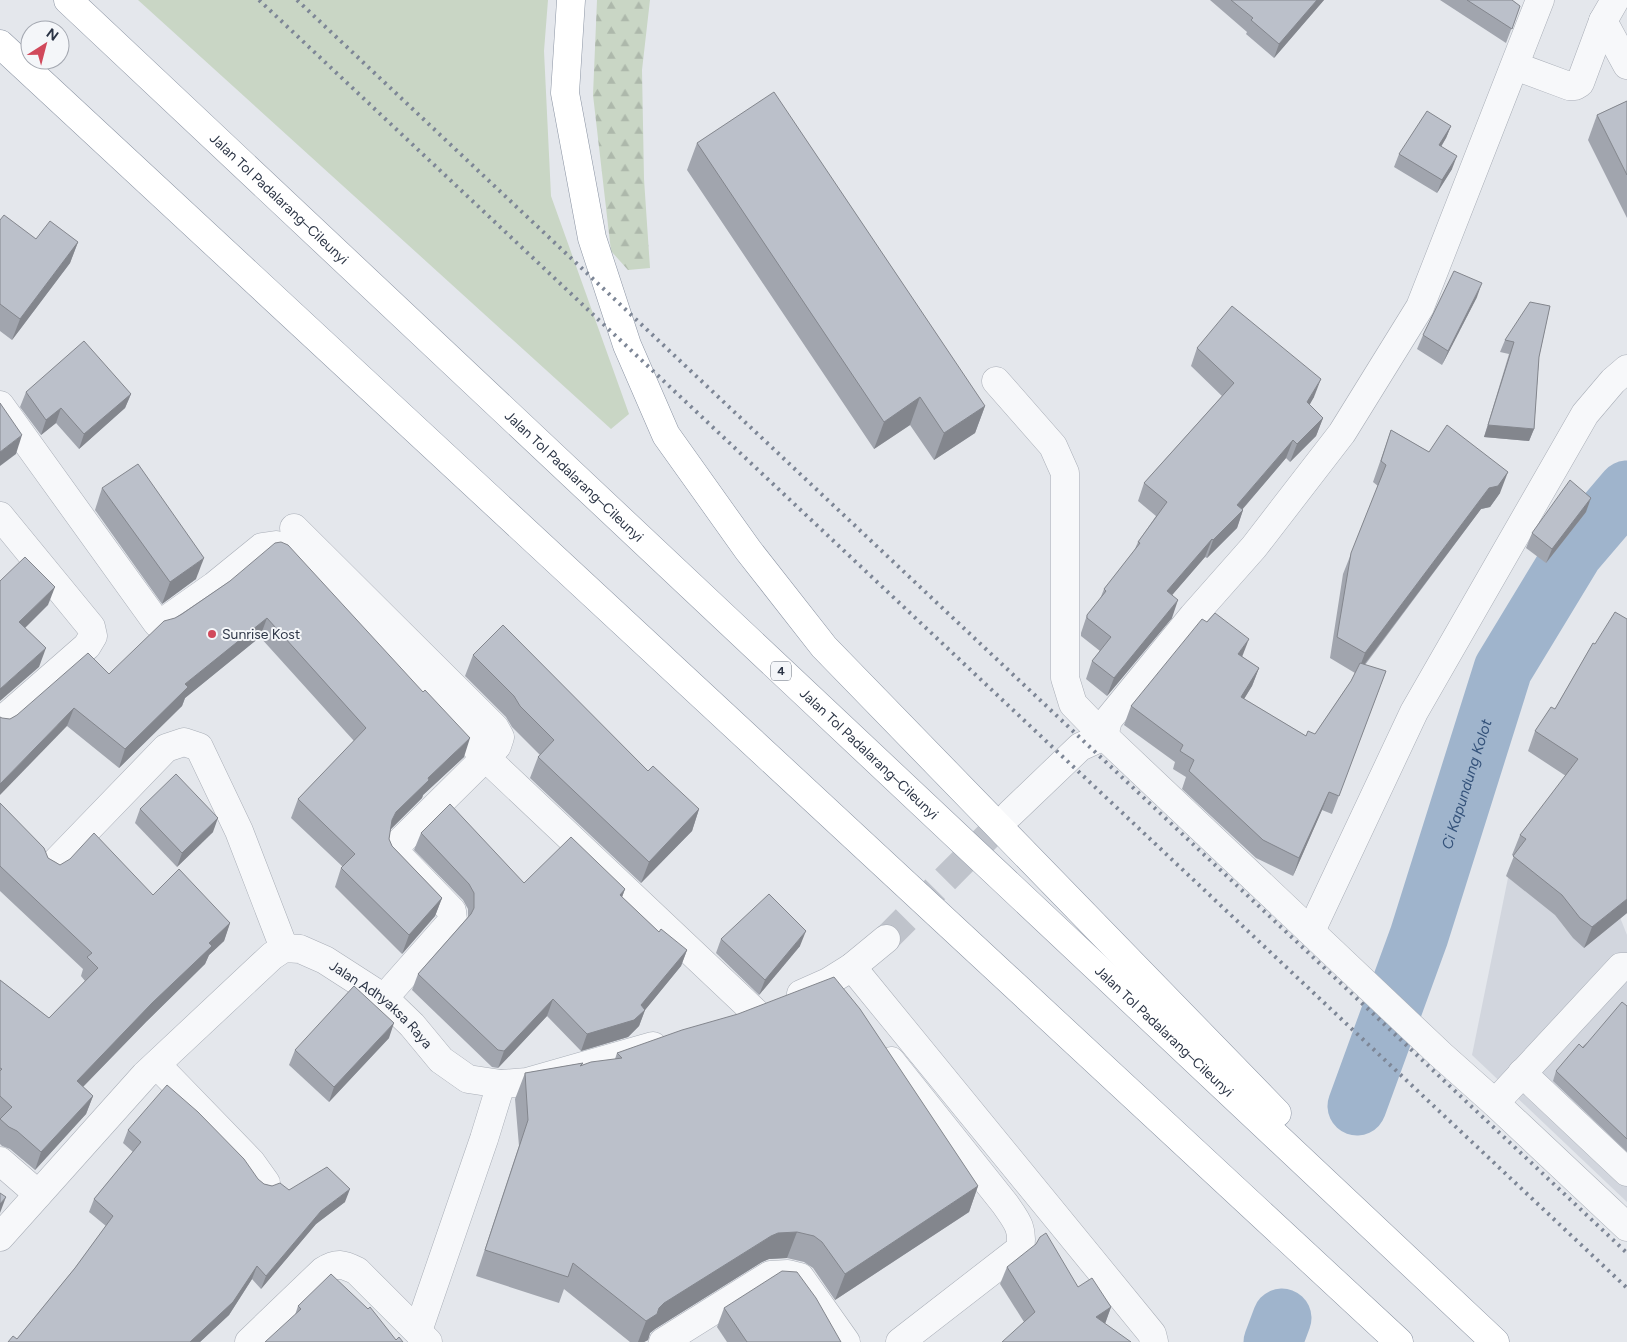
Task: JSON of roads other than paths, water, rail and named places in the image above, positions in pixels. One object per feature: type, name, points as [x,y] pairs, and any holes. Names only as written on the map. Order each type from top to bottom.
[{"type":"highway","name":"Jalan Tol Padalarang–Cileunyi","points":[[68,0],[1495,1342]]},
{"type":"highway","points":[[571,0],[565,93],[592,238],[627,345],[666,436],[748,550],[824,647],[1500,1342]]},
{"type":"highway","points":[[0,44],[1398,1342]]},
{"type":"street","points":[[1104,736],[1108,720],[1254,547],[1342,433],[1420,307],[1540,0]]},
{"type":"street","points":[[1515,66],[1569,86],[1575,86],[1580,83],[1609,10]]},
{"type":"street","points":[[1609,10],[1627,65]]},
{"type":"street","points":[[1311,930],[1414,712],[1585,414],[1627,369]]},
{"type":"street","points":[[996,381],[1053,446],[1065,473],[1066,678],[1074,704],[1104,736],[1441,1055],[1627,1227]]},
{"type":"street","points":[[0,404],[157,623],[161,624],[214,586],[262,547],[276,546],[293,551],[485,757],[743,1018],[828,982],[852,967],[886,939]]},
{"type":"street","points":[[0,516],[91,628],[94,636],[88,646],[0,722]]},
{"type":"street","points":[[294,528],[495,728],[500,737],[497,746],[400,842],[397,854],[452,911],[453,920],[384,998]]},
{"type":"street","points":[[1010,814],[1080,747],[1104,736]]},
{"type":"street","points":[[0,1236],[145,1075],[272,956],[284,948],[239,831],[199,747],[184,742],[166,748],[52,866]]},
{"type":"street","name":"Jalan Adhyaksa Raya","points":[[284,948],[300,949],[325,960],[384,998],[412,1025],[441,1060],[468,1079],[501,1084],[527,1082],[676,1039]]},
{"type":"street","points":[[852,967],[1152,1334],[1154,1342]]},
{"type":"street","points":[[1495,1103],[1621,967],[1627,967]]},
{"type":"street","points":[[828,982],[846,1005]]},
{"type":"street","points":[[877,1043],[1005,1204],[1018,1224],[1022,1237],[1020,1249],[900,1342]]},
{"type":"street","points":[[157,1065],[250,1162],[266,1183]]},
{"type":"street","points":[[1522,1073],[1627,1172]]},
{"type":"street","points":[[249,1342],[323,1271],[331,1266],[344,1264],[357,1271],[423,1337],[501,1084]]},
{"type":"street","points":[[0,1161],[38,1194]]},
{"type":"street","points":[[663,1342],[770,1276],[788,1274],[800,1276],[846,1342]]},
{"type":"waterway","name":"Ci Kapundung Kolot","points":[[1357,1106],[1419,936],[1503,669],[1574,552],[1627,490]]},
{"type":"waterway","name":"Ci Kapundung Kolot","points":[[1273,1342],[1282,1318]]},
{"type":"tunnel","points":[[886,939],[1010,814]]},
{"type":"railway","points":[[259,0],[1627,1288]]},
{"type":"railway","points":[[297,0],[1627,1253]]},
{"type":"place","name":"Sunrise Kost","points":[[212,634]]}]
